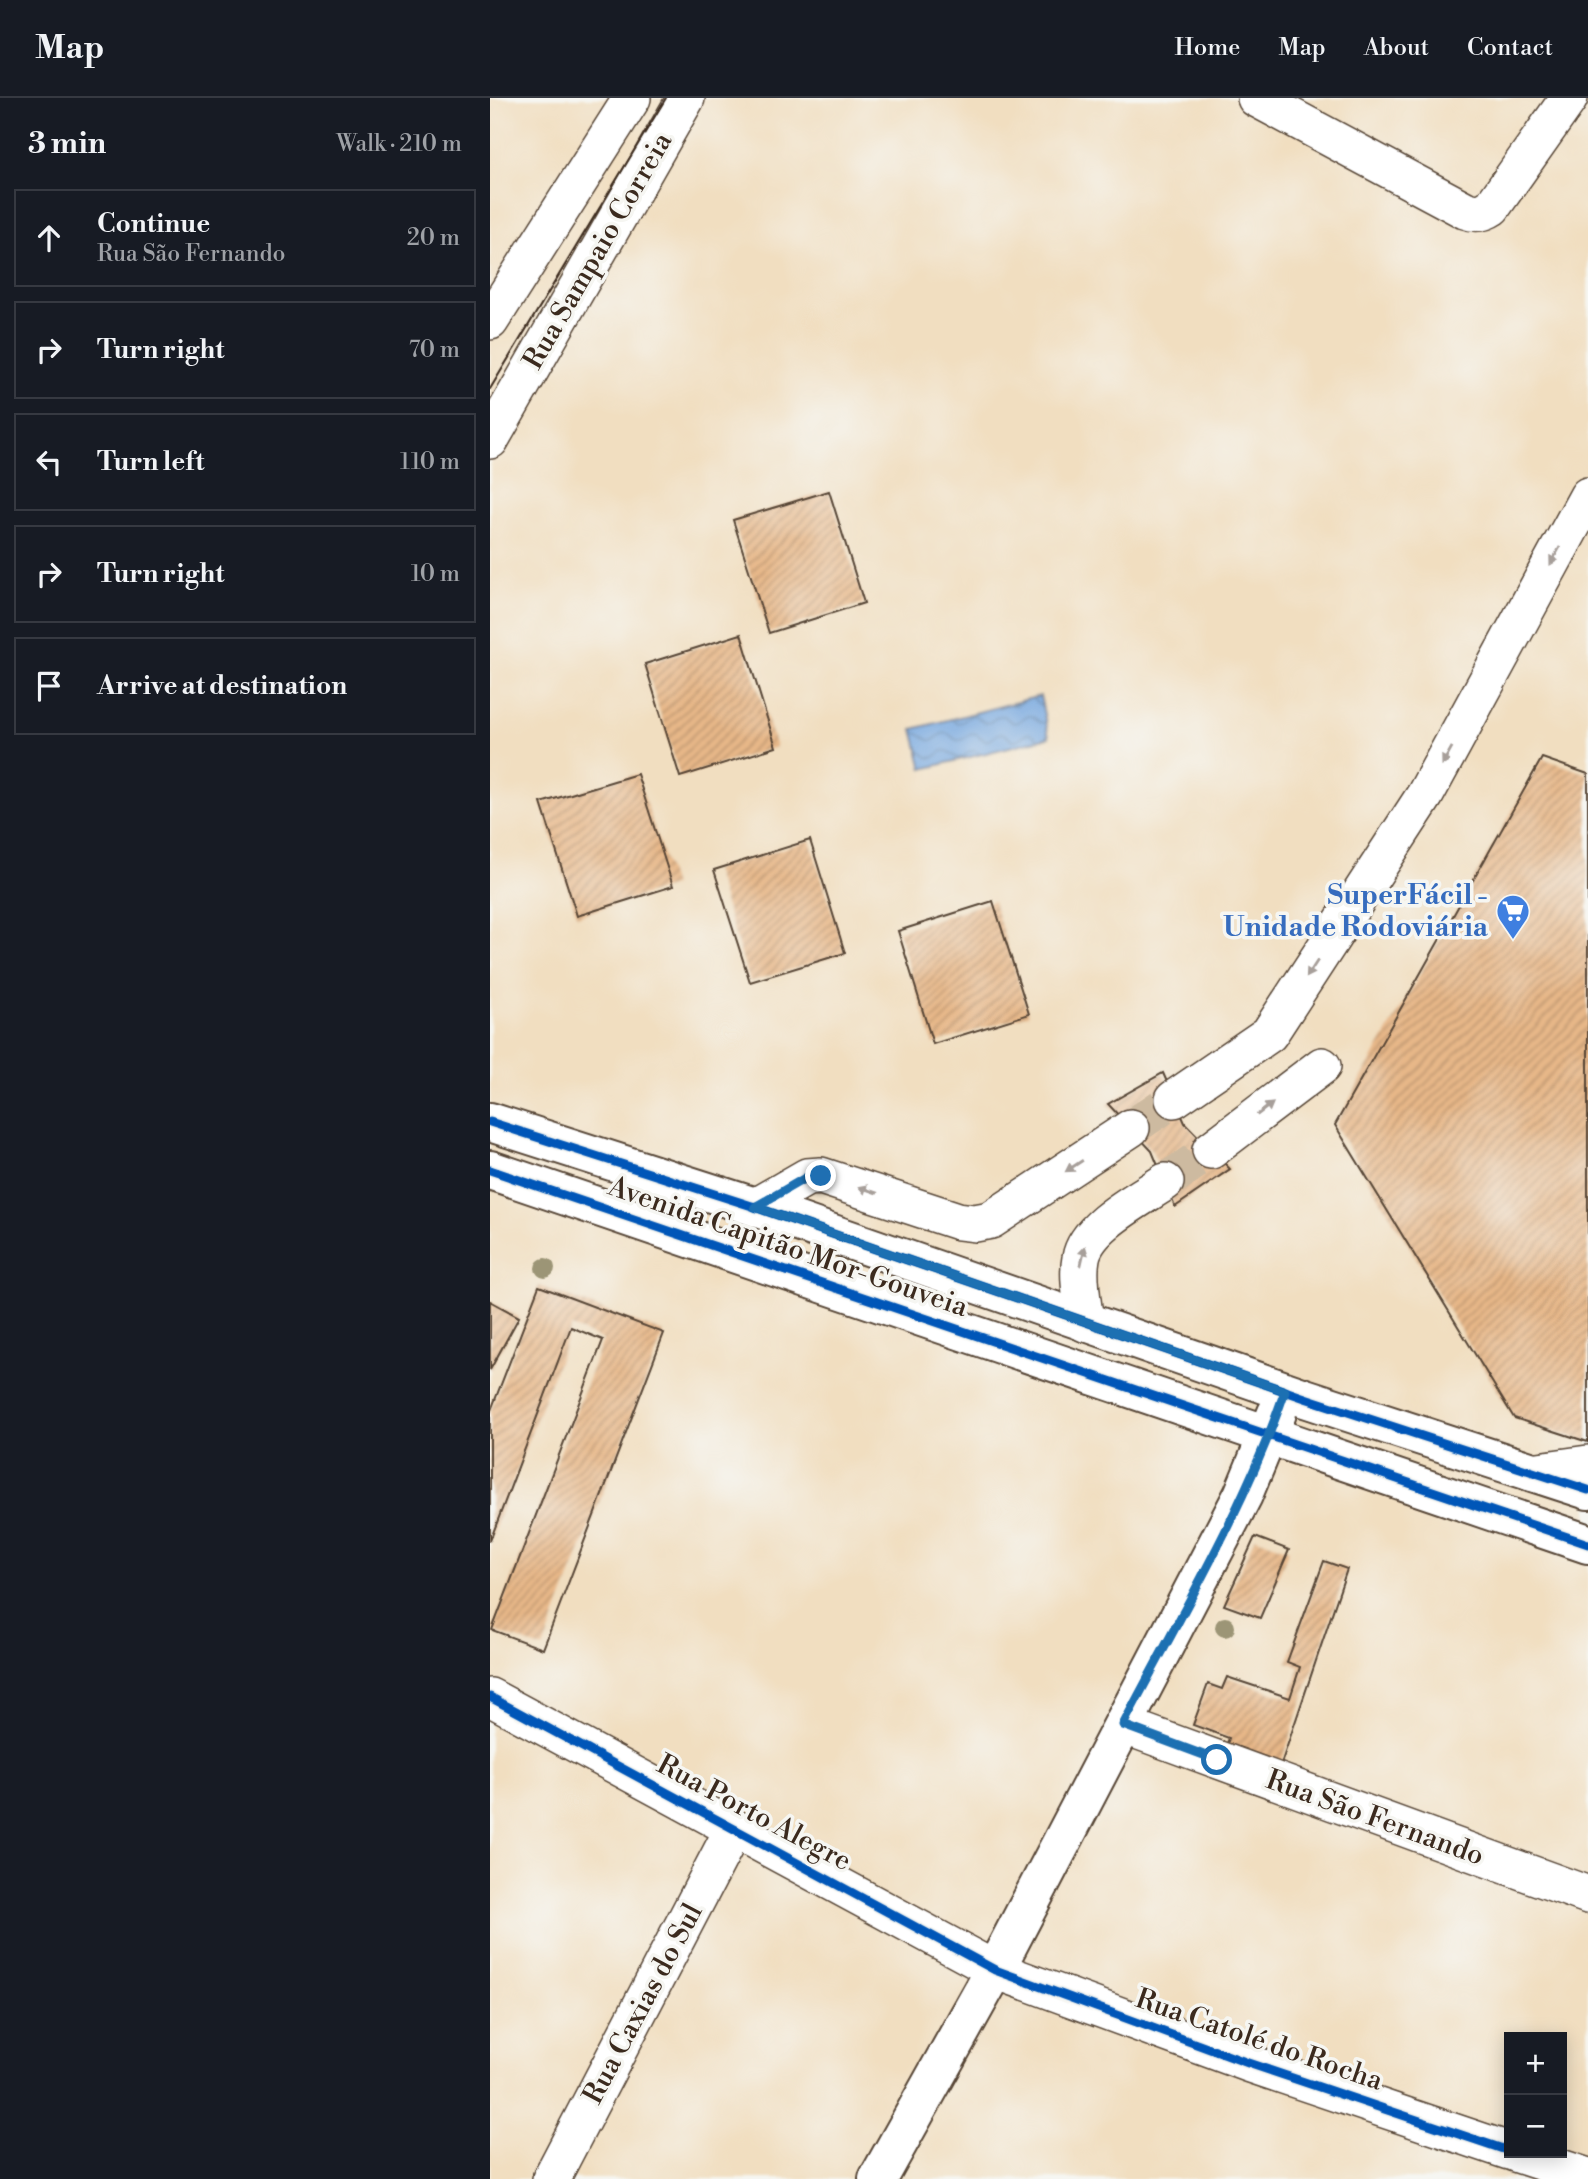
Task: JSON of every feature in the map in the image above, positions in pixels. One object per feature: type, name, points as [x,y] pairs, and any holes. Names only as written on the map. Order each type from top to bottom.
[{"type":"main road","name":"Avenida Capitão Mor-Gouveia","points":[[490,1122],[755,1207],[1285,1391],[1588,1490]]},
{"type":"main road","name":"Avenida Capitão Mor-Gouveia","points":[[490,1170],[1588,1544]]},
{"type":"main road","points":[[878,2179],[995,1970],[1243,1495],[1270,1435],[1285,1391]]},
{"type":"street","name":"Rua Sampaio Correia","points":[[490,321],[632,98]]},
{"type":"street","name":"Rua Sampaio Correia","points":[[490,440],[686,98]]},
{"type":"street","points":[[1256,98],[1475,213],[1492,206],[1574,105]]},
{"type":"street","points":[[1174,1099],[1269,1034],[1425,795],[1588,496]]},
{"type":"street","points":[[1211,1150],[1321,1066]]},
{"type":"street","points":[[755,1207],[807,1177],[821,1176],[958,1221],[975,1223],[991,1220],[1131,1128]]},
{"type":"street","points":[[1085,1323],[1080,1270],[1087,1241],[1098,1229],[1165,1182]]},
{"type":"street","points":[[1531,1472],[1588,1464]]},
{"type":"street","name":"Rua Porto Alegre","points":[[492,1704],[734,1828],[995,1970]]},
{"type":"street","name":"Rua São Fernando","points":[[1123,1725],[1588,1895]]},
{"type":"street","name":"Rua Caxias do Sul","points":[[551,2179],[734,1828]]},
{"type":"street","name":"Rua Catolé do Rocha","points":[[995,1970],[1261,2067],[1504,2149]]},
{"type":"street","points":[[1531,2158],[1588,2177]]},
{"type":"water","points":[[1040,696],[1049,737],[923,769],[913,729]]},
{"type":"building","points":[[829,491],[864,603],[769,633],[733,520]]},
{"type":"building","points":[[741,634],[776,747],[680,777],[645,664]]},
{"type":"building","name":"SuperFácil - Unidade Rodoviária","points":[[1542,758],[1588,774],[1588,1442],[1514,1418],[1335,1125]]},
{"type":"building","points":[[637,774],[673,886],[577,916],[541,803]]},
{"type":"building","points":[[810,840],[845,953],[750,982],[714,870]]},
{"type":"building","points":[[993,901],[1029,1014],[933,1044],[898,931]]},
{"type":"building","points":[[1163,1073],[1185,1123],[1230,1169],[1175,1207],[1152,1151],[1108,1104]]},
{"type":"building","points":[[539,1286],[664,1333],[543,1649],[492,1630],[603,1340],[571,1327],[490,1541],[490,1413]]},
{"type":"building","points":[[490,1301],[519,1317],[490,1370]]},
{"type":"building","points":[[1255,1537],[1289,1550],[1260,1618],[1224,1605]]},
{"type":"building","points":[[1324,1561],[1347,1569],[1279,1770],[1225,1750],[1229,1738],[1193,1725],[1208,1684],[1222,1689],[1227,1677],[1290,1698],[1300,1667],[1287,1662]]},
{"type":"tunnel","points":[[1131,1128],[1174,1099]]},
{"type":"tunnel","points":[[1165,1182],[1211,1150]]},
{"type":"tram line","points":[[490,389],[666,98]]},
{"type":"cycle path","points":[[490,1122],[755,1207],[1305,1398],[1588,1490]]},
{"type":"cycle path","points":[[490,1170],[1588,1544]]},
{"type":"cycle path","points":[[490,1697],[995,1970],[1248,2063],[1504,2149]]},
{"type":"place","name":"SuperFácil - Unidade Rodoviária","points":[[1513,941]]},
{"type":"route","points":[[821,1176],[807,1177],[755,1207],[1285,1391],[1270,1435],[1243,1495],[1123,1725],[1217,1760]]}]
